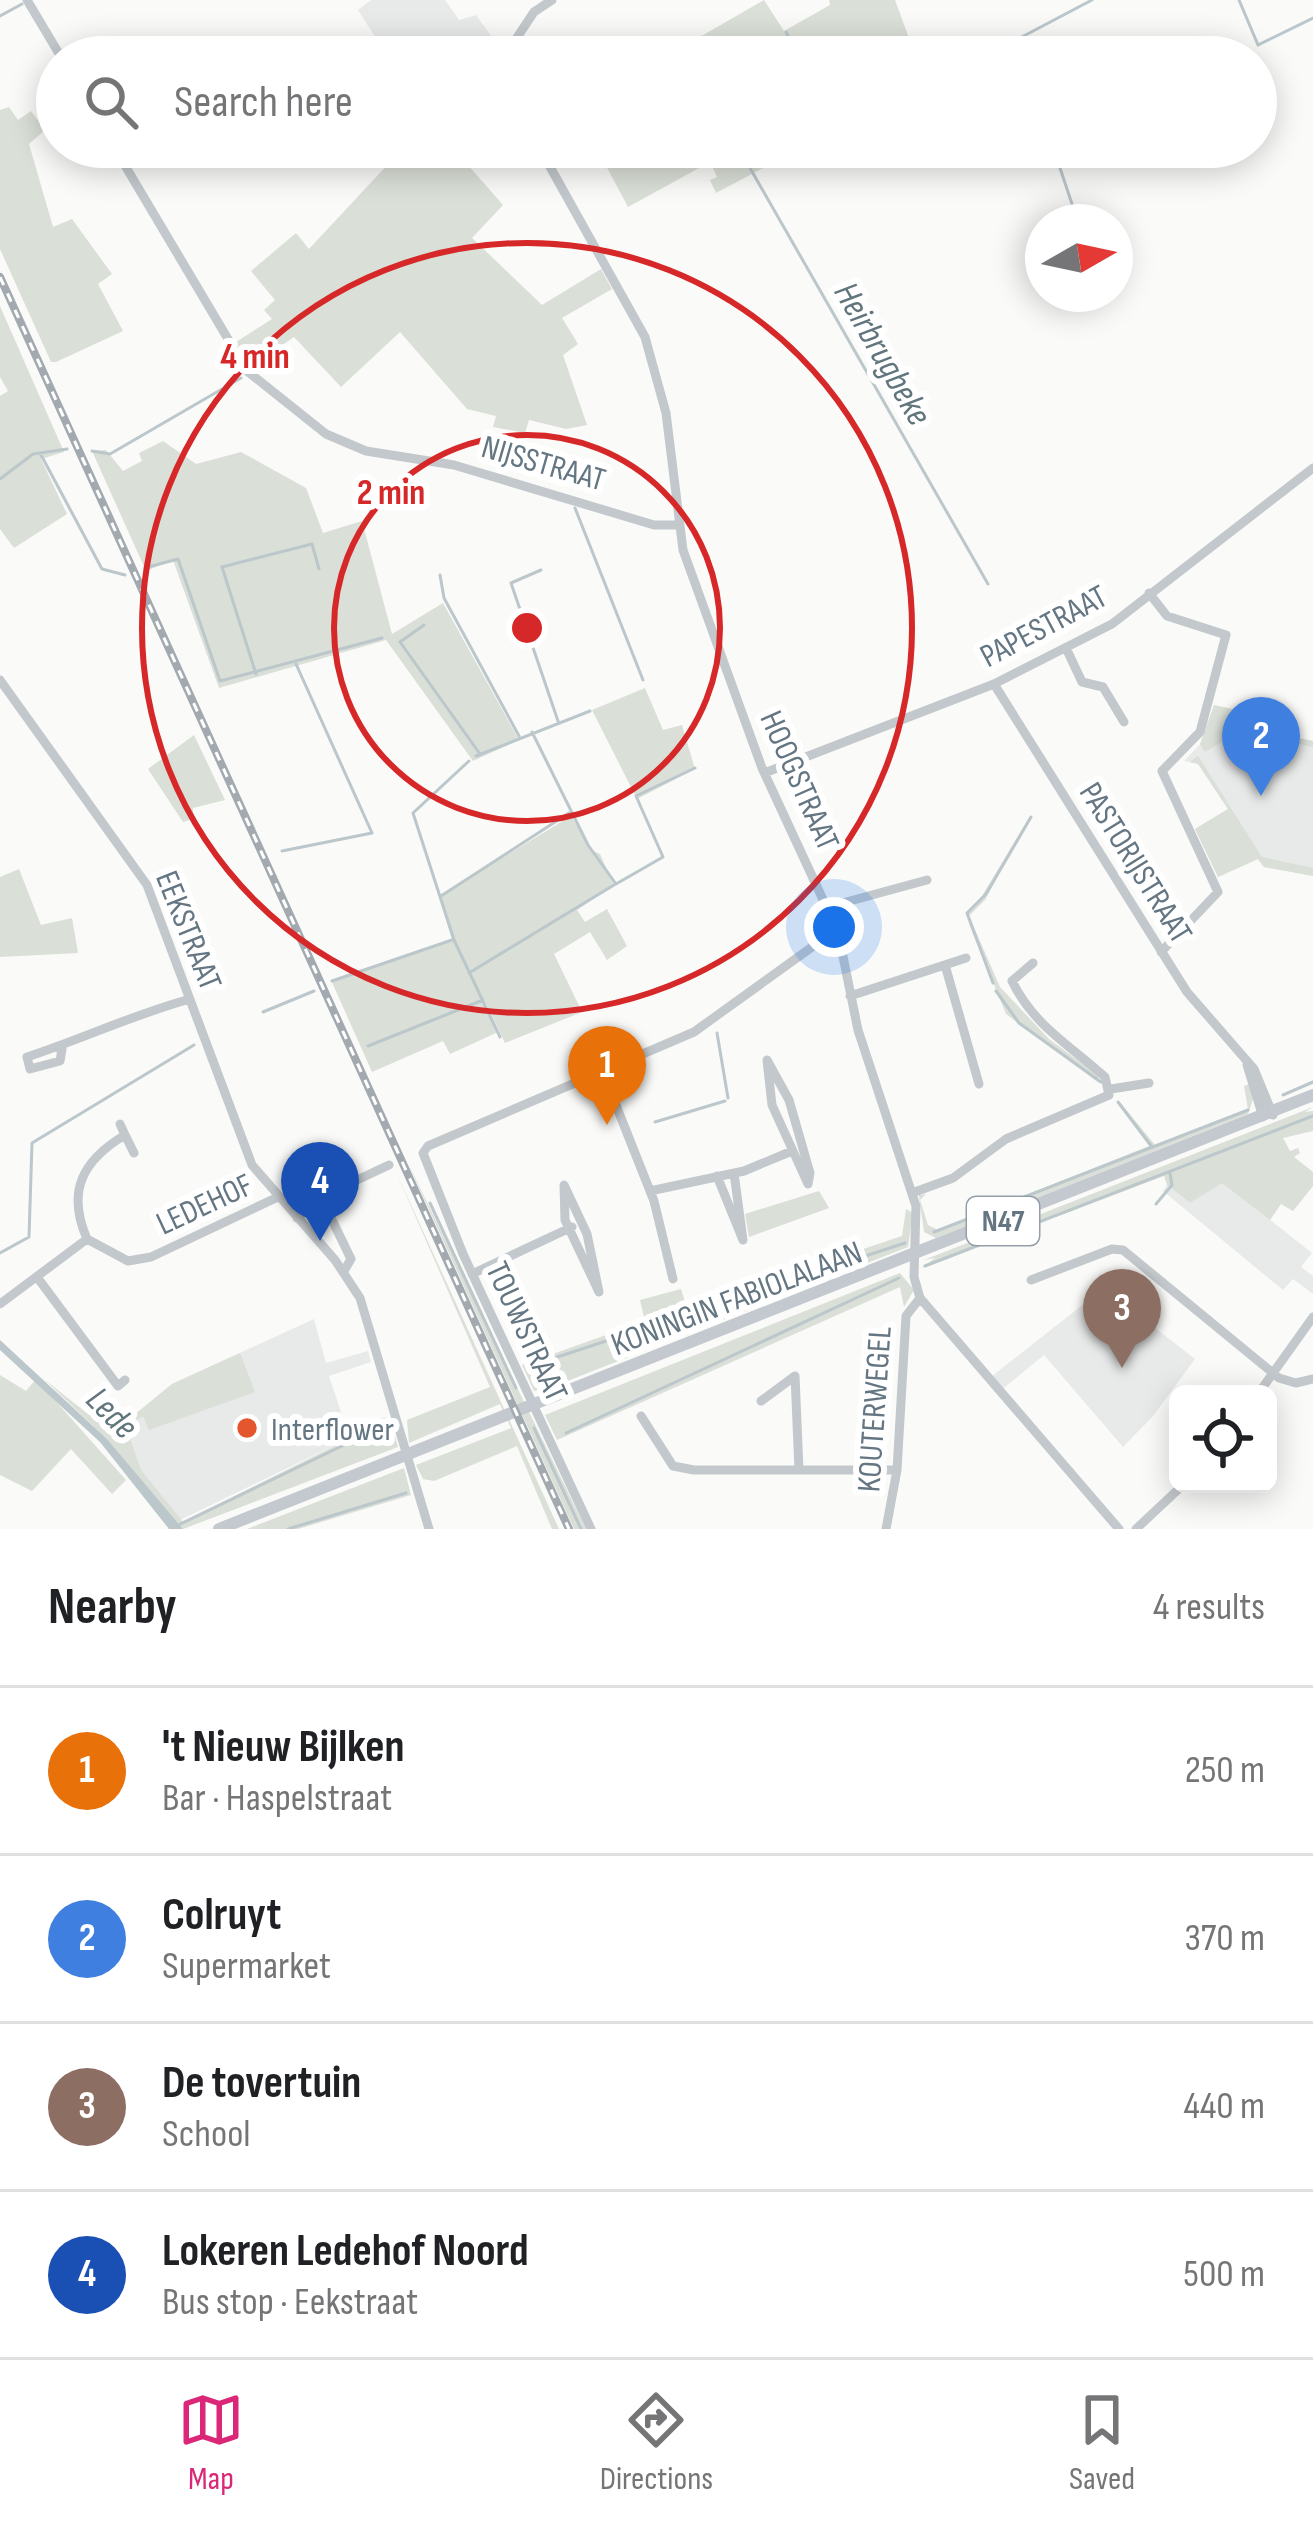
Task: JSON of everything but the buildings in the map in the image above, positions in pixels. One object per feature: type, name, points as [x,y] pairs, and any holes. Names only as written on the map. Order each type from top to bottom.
[{"type":"main road","name":"KONINGIN FABIOLALAAN","points":[[218,1529],[1268,1117],[1313,1095]]},
{"type":"main road","name":"KONINGIN FABIOLALAAN","points":[[1268,1117],[1313,1104]]},
{"type":"street","points":[[27,0],[48,36]]},
{"type":"street","points":[[527,0],[534,11]]},
{"type":"street","points":[[518,36],[534,11],[552,0]]},
{"type":"street","name":"NIJSSTRAAT","points":[[127,168],[248,371],[326,434],[366,451],[454,465],[654,525],[679,525]]},
{"type":"street","name":"HOOGSTRAAT","points":[[551,168],[645,337],[666,413],[679,525],[728,676],[837,929],[850,996],[919,1220],[920,1298]]},
{"type":"street","name":"PAPESTRAAT","points":[[767,772],[994,684],[1112,624],[1313,468]]},
{"type":"street","points":[[1149,593],[1167,616],[1226,635],[1200,732],[1162,771],[1218,892],[1161,952]]},
{"type":"street","points":[[1066,647],[1082,682],[1103,687],[1124,722]]},
{"type":"street","name":"EEKSTRAAT","points":[[0,680],[146,885],[247,1156],[344,1271],[371,1324],[429,1529]]},
{"type":"street","name":"PASTORIJSTRAAT","points":[[994,684],[1186,992],[1245,1059],[1268,1117]]},
{"type":"street","points":[[828,907],[927,880]]},
{"type":"street","points":[[673,1280],[650,1191],[602,1070],[694,1032],[837,929]]},
{"type":"street","points":[[850,996],[966,958]]},
{"type":"street","points":[[1033,963],[1012,981],[1018,992],[1050,1036],[1096,1068],[1111,1089]]},
{"type":"street","points":[[945,965],[980,1084]]},
{"type":"street","points":[[62,1049],[95,1028],[190,998]]},
{"type":"street","points":[[767,1060],[788,1100],[803,1147],[808,1184],[772,1106],[767,1060]]},
{"type":"street","name":"TOUWSTRAAT","points":[[591,1529],[472,1274],[423,1154],[428,1146],[602,1070]]},
{"type":"street","points":[[912,1193],[953,1178],[1006,1139],[1097,1105],[1111,1089],[1149,1083]]},
{"type":"street","points":[[772,1106],[788,1100]]},
{"type":"street","points":[[120,1124],[134,1153]]},
{"type":"street","points":[[0,1304],[87,1239],[76,1207],[82,1174],[97,1153],[125,1135]]},
{"type":"street","points":[[650,1191],[734,1173],[803,1147]]},
{"type":"street","points":[[297,1218],[321,1197],[389,1165]]},
{"type":"street","points":[[717,1177],[742,1240],[734,1173]]},
{"type":"street","points":[[564,1185],[583,1222],[598,1292],[568,1228],[560,1192],[564,1185]]},
{"type":"street","name":"LEDEHOF","points":[[87,1239],[106,1254],[128,1261],[151,1257],[278,1197]]},
{"type":"street","name":"EEKSTRAAT","points":[[321,1197],[350,1259],[344,1271]]},
{"type":"street","points":[[919,1220],[927,1240],[938,1247]]},
{"type":"street","points":[[472,1274],[583,1222]]},
{"type":"street","points":[[1031,1280],[1112,1249],[1123,1250],[1273,1373],[1296,1384],[1313,1379]]},
{"type":"street","points":[[37,1277],[119,1385]]},
{"type":"street","points":[[920,1298],[989,1384],[1119,1529]]},
{"type":"street","name":"KOUTERWEGEL","points":[[886,1529],[897,1469],[903,1336],[909,1305],[920,1298]]},
{"type":"street","points":[[1264,1385],[1313,1316]]},
{"type":"street","points":[[761,1401],[795,1376],[799,1470]]},
{"type":"street","points":[[641,1416],[673,1466],[897,1469]]},
{"type":"street","points":[[1136,1529],[1174,1493]]},
{"type":"shaded area","points":[[371,0],[445,0],[459,20],[476,15],[491,36],[375,36],[358,10]]},
{"type":"shaded area","points":[[764,0],[784,31],[830,5],[829,0],[895,0],[908,36],[701,36]]},
{"type":"shaded area","points":[[9,107],[18,120],[31,111],[36,118],[36,138],[29,144],[53,227],[72,219],[112,274],[98,284],[123,331],[56,362],[51,362],[0,249],[0,110]]},
{"type":"shaded area","points":[[384,168],[470,168],[503,205],[472,238],[542,305],[601,269],[612,289],[562,318],[578,344],[563,355],[587,425],[566,429],[529,420],[525,433],[493,427],[496,416],[467,409],[400,332],[341,387],[294,337],[252,366],[236,342],[272,319],[264,310],[275,300],[251,271],[296,233],[309,249]]},
{"type":"shaded area","points":[[607,168],[699,168],[628,207]]},
{"type":"shaded area","points":[[713,168],[763,168],[716,193],[710,180],[717,177]]},
{"type":"shaded area","points":[[0,306],[64,452],[41,459],[67,514],[14,548],[0,529],[0,396],[8,391],[0,377]]},
{"type":"shaded area","points":[[163,441],[196,464],[241,452],[306,488],[323,533],[362,521],[392,634],[443,603],[519,740],[473,761],[386,640],[219,688],[173,560],[146,571],[92,451],[106,450],[123,471],[142,461],[139,453]]},
{"type":"shaded area","points":[[645,688],[663,730],[682,725],[695,769],[637,799],[592,710]]},
{"type":"shaded area","points":[[1214,705],[1272,718],[1270,732],[1313,741],[1313,876],[1264,867],[1258,859],[1218,877],[1195,829],[1228,809],[1198,764],[1184,761],[1207,737]]},
{"type":"shaded area","points":[[1214,705],[1272,718],[1270,732],[1313,741],[1313,747],[1272,738],[1269,748],[1225,740],[1205,752],[1200,744]]},
{"type":"shaded area","points":[[194,735],[225,800],[193,808],[193,819],[183,822],[148,769]]},
{"type":"shaded area","points":[[1198,756],[1262,857],[1313,868],[1313,876],[1264,867],[1258,859],[1218,877],[1195,829],[1228,809],[1198,764],[1190,762]]},
{"type":"shaded area","points":[[571,816],[591,850],[600,854],[614,885],[577,910],[585,922],[607,909],[627,946],[607,960],[590,932],[554,954],[582,1012],[505,1043],[484,999],[496,1033],[450,1054],[443,1041],[372,1072],[331,980],[452,939],[439,896]]},
{"type":"shaded area","points":[[1030,816],[985,900],[969,916],[1000,987],[1049,1039],[1098,1075],[1099,1083],[1006,1014],[969,924],[968,910],[979,901]]},
{"type":"shaded area","points":[[19,869],[41,925],[72,918],[78,953],[0,957],[0,877]]},
{"type":"shaded area","points":[[1249,1084],[1253,1099],[1248,1114],[936,1238],[924,1232],[919,1195],[926,1194],[920,1200],[928,1225],[938,1230],[1149,1146],[1119,1101],[1155,1145],[1248,1109],[1244,1086]]},
{"type":"shaded area","points":[[1313,1107],[1305,1112],[1313,1111],[1313,1131],[1283,1138],[1290,1151],[1298,1148],[1300,1153],[1294,1157],[1313,1172],[1313,1186],[1293,1211],[1281,1204],[1270,1220],[1222,1183],[1190,1203],[1167,1185],[1164,1176],[921,1268],[935,1258],[924,1260]]},
{"type":"shaded area","points":[[407,1161],[586,1529],[574,1529]]},
{"type":"shaded area","points":[[396,1172],[559,1529],[552,1529],[517,1446],[434,1481],[423,1479],[416,1465],[511,1428],[500,1404],[409,1443],[407,1420],[490,1387]]},
{"type":"shaded area","points":[[1222,1182],[1312,1253],[1301,1267],[1313,1276],[1313,1294],[1293,1279],[1283,1290],[1163,1191],[1167,1185],[1190,1203]]},
{"type":"shaded area","points":[[819,1191],[829,1208],[749,1237],[745,1214]]},
{"type":"shaded area","points":[[906,1209],[913,1213],[908,1247],[547,1389],[534,1391],[522,1365],[645,1321],[640,1300],[681,1289],[687,1308],[902,1236]]},
{"type":"shaded area","points":[[900,1273],[914,1290],[904,1307],[900,1287],[557,1440],[545,1415]]},
{"type":"shaded area","points":[[1104,1288],[1195,1359],[1176,1385],[1169,1385],[1169,1394],[1153,1416],[1123,1447],[1044,1355],[1004,1388],[992,1376]]},
{"type":"shaded area","points":[[314,1319],[326,1363],[368,1351],[371,1362],[329,1376],[346,1427],[386,1417],[387,1426],[364,1431],[176,1522],[107,1439],[172,1384]]},
{"type":"shaded area","points":[[0,1340],[107,1439],[183,1529],[169,1529],[100,1442],[0,1350]]},
{"type":"shaded area","points":[[240,1353],[255,1392],[149,1430],[143,1416],[126,1427],[141,1470],[183,1522],[364,1431],[392,1425],[398,1447],[183,1529],[107,1439],[45,1380],[112,1433],[172,1384]]},
{"type":"shaded area","points":[[0,1375],[26,1391],[36,1379],[126,1480],[112,1494],[71,1449],[32,1491],[0,1475]]},
{"type":"shaded area","points":[[404,1468],[411,1495],[298,1529],[247,1529]]},
{"type":"waterway","points":[[1024,36],[1092,0]]},
{"type":"waterway","points":[[1239,0],[1254,36]]},
{"type":"waterway","points":[[0,16],[22,4]]},
{"type":"waterway","points":[[1276,36],[1313,18]]},
{"type":"waterway","name":"Heirbrugbeke","points":[[786,32],[788,36]]},
{"type":"waterway","name":"Heirbrugbeke","points":[[750,168],[988,584]]},
{"type":"waterway","points":[[1060,168],[1072,204]]},
{"type":"waterway","points":[[92,451],[110,454],[241,378]]},
{"type":"waterway","points":[[0,479],[33,454],[67,449]]},
{"type":"waterway","points":[[40,453],[102,569],[125,575]]},
{"type":"waterway","points":[[575,508],[643,680]]},
{"type":"waterway","points":[[256,674],[222,567],[312,544],[319,569]]},
{"type":"waterway","points":[[148,567],[178,559],[220,681],[382,638]]},
{"type":"waterway","points":[[541,570],[511,583],[558,721]]},
{"type":"waterway","points":[[440,575],[444,598],[519,736]]},
{"type":"waterway","points":[[424,625],[400,642],[480,754]]},
{"type":"waterway","points":[[282,851],[372,833],[296,664]]},
{"type":"waterway","points":[[476,756],[590,711]]},
{"type":"waterway","points":[[532,732],[588,845],[616,884],[663,857],[636,796],[695,768]]},
{"type":"waterway","points":[[469,761],[413,813],[454,940],[500,1037]]},
{"type":"waterway","points":[[441,896],[569,813]]},
{"type":"waterway","name":"Heirbrugbeke","points":[[993,983],[967,913],[986,894],[1031,817]]},
{"type":"waterway","points":[[469,973],[614,885]]},
{"type":"waterway","points":[[332,981],[452,940]]},
{"type":"waterway","points":[[263,1012],[314,991]]},
{"type":"waterway","name":"Heirbrugbeke","points":[[996,991],[1019,1023],[1101,1082]]},
{"type":"waterway","points":[[368,1046],[483,1000]]},
{"type":"waterway","points":[[717,1033],[728,1098]]},
{"type":"waterway","points":[[0,1253],[29,1237],[32,1143],[194,1045]]},
{"type":"waterway","points":[[1283,1095],[1313,1082]]},
{"type":"waterway","points":[[655,1122],[725,1101]]},
{"type":"waterway","name":"Heirbrugbeke","points":[[1118,1102],[1152,1147]]},
{"type":"waterway","points":[[934,1232],[1248,1110]]},
{"type":"waterway","points":[[925,1266],[1313,1116]]},
{"type":"waterway","name":"Heirbrugbeke","points":[[1156,1204],[1172,1185],[1170,1173]]},
{"type":"waterway","points":[[430,1203],[516,1388]]},
{"type":"waterway","points":[[533,1365],[905,1243]]},
{"type":"waterway","points":[[566,1433],[899,1278]]},
{"type":"waterway","points":[[534,1428],[581,1529]]},
{"type":"waterway","points":[[170,1529],[375,1430]]},
{"type":"waterway","points":[[288,1529],[406,1493]]},
{"type":"railway","points":[[0,277],[569,1529]]},
{"type":"place","name":"Colruyt","points":[[1261,796]]},
{"type":"place","name":"'t Nieuw Bijlken","points":[[607,1125]]},
{"type":"place","name":"Lokeren Ledehof Noord","points":[[320,1241]]},
{"type":"place","name":"De tovertuin","points":[[1122,1368]]},
{"type":"place","name":"Interflower","points":[[247,1428]]},
{"type":"water label","name":"Lede","points":[[113,1412]]}]
